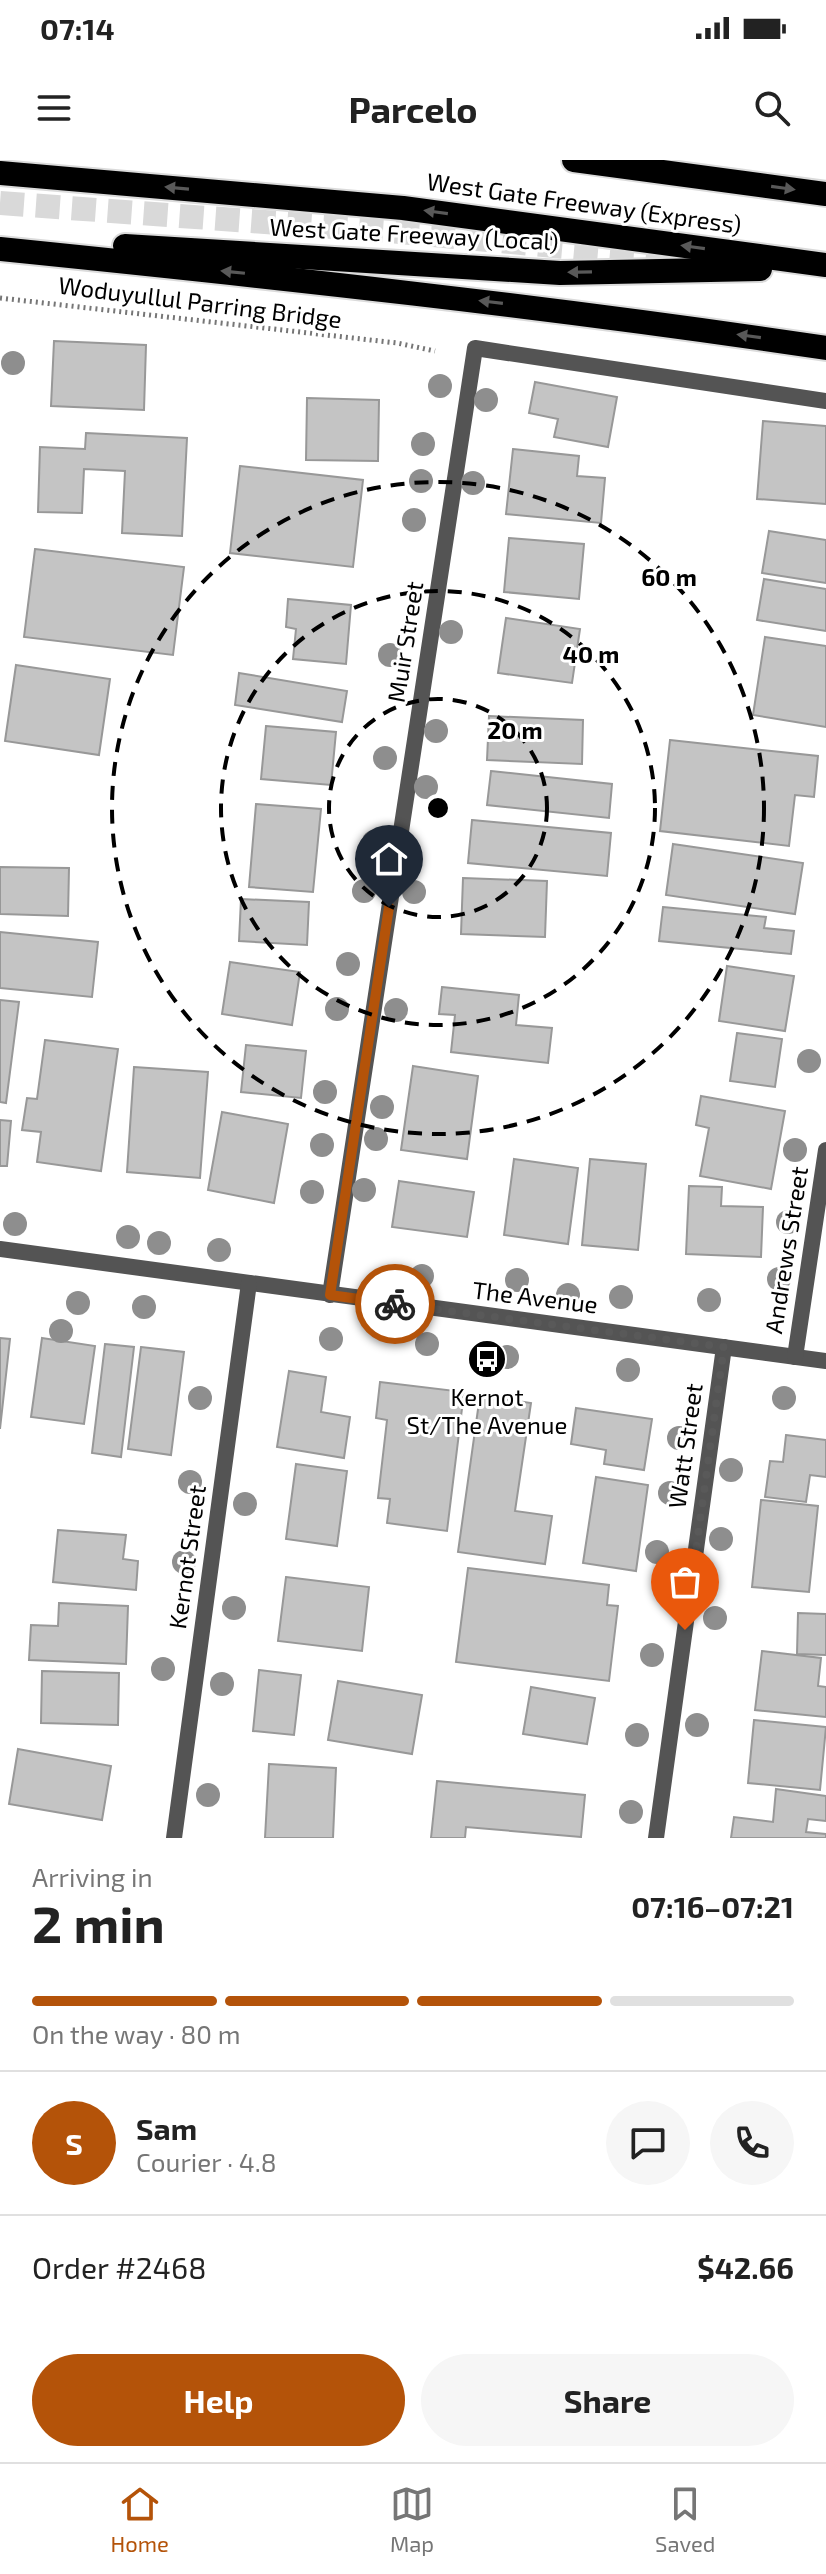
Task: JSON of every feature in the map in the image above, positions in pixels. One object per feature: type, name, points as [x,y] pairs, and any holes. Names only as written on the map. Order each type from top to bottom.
[{"type":"highway","name":"West Gate Freeway (Express)","points":[[574,160],[826,194]]},
{"type":"highway","name":"West Gate Freeway (Express)","points":[[0,173],[403,208],[826,266]]},
{"type":"highway","name":"West Gate Freeway (Local)","points":[[0,238],[560,273],[826,266]]},
{"type":"highway","points":[[0,249],[351,284],[697,328],[826,348]]},
{"type":"street","name":"Muir Street","points":[[330,1295],[475,348],[826,401]]},
{"type":"street","name":"Andrews Street","points":[[795,1357],[826,1150]]},
{"type":"street","name":"The Avenue","points":[[0,1249],[826,1361]]},
{"type":"street","name":"Kernot Street","points":[[174,1838],[249,1283]]},
{"type":"street","name":"Watt Street","points":[[656,1838],[724,1347]]},
{"type":"path","name":"Woduyullul Parring Bridge","points":[[0,298],[397,343],[435,351]]},
{"type":"building","points":[[54,341],[146,345],[144,410],[51,406]]},
{"type":"building","points":[[535,382],[617,397],[608,447],[554,437],[558,419],[529,413]]},
{"type":"building","points":[[307,398],[379,400],[378,461],[306,460]]},
{"type":"building","points":[[763,421],[826,426],[826,504],[757,499]]},
{"type":"building","points":[[86,433],[187,438],[182,536],[122,533],[125,471],[84,469],[82,513],[38,512],[40,447],[85,449]]},
{"type":"building","points":[[513,449],[579,456],[577,476],[605,478],[601,523],[506,514]]},
{"type":"building","points":[[240,466],[363,480],[353,567],[230,553]]},
{"type":"building","points":[[769,531],[826,540],[826,583],[762,573]]},
{"type":"building","points":[[509,538],[584,544],[579,599],[504,592]]},
{"type":"building","points":[[35,549],[184,567],[173,655],[24,637]]},
{"type":"building","points":[[764,579],[826,589],[826,631],[757,620]]},
{"type":"building","points":[[288,599],[351,605],[346,664],[293,659],[296,629],[286,627]]},
{"type":"building","points":[[506,618],[580,629],[572,683],[498,673]]},
{"type":"building","points":[[765,637],[826,646],[826,727],[753,715]]},
{"type":"building","points":[[16,665],[110,679],[99,755],[5,741]]},
{"type":"building","points":[[239,673],[347,691],[342,722],[235,705]]},
{"type":"building","points":[[489,716],[583,720],[582,764],[487,760]]},
{"type":"building","points":[[266,726],[336,732],[331,785],[261,779]]},
{"type":"building","points":[[670,740],[818,756],[814,797],[795,795],[789,846],[660,831]]},
{"type":"building","points":[[491,771],[612,784],[609,818],[487,805]]},
{"type":"building","points":[[256,804],[321,809],[313,892],[249,887]]},
{"type":"building","points":[[472,820],[611,833],[607,876],[468,863]]},
{"type":"building","points":[[673,844],[803,863],[795,914],[666,895]]},
{"type":"building","points":[[0,867],[69,868],[68,916],[0,914]]},
{"type":"building","points":[[463,878],[547,881],[545,937],[461,934]]},
{"type":"building","points":[[241,899],[309,902],[307,945],[239,941]]},
{"type":"building","points":[[663,907],[766,917],[764,928],[794,931],[791,954],[659,941]]},
{"type":"building","points":[[0,932],[98,942],[92,997],[0,988]]},
{"type":"building","points":[[230,962],[300,972],[292,1025],[222,1014]]},
{"type":"building","points":[[727,966],[794,976],[785,1031],[719,1021]]},
{"type":"building","points":[[442,987],[519,995],[516,1025],[552,1028],[548,1063],[451,1052],[455,1015],[439,1014]]},
{"type":"building","points":[[0,1000],[19,1002],[6,1103],[0,1102]]},
{"type":"building","points":[[737,1033],[782,1039],[775,1087],[730,1081]]},
{"type":"building","points":[[45,1040],[118,1049],[101,1171],[37,1162],[41,1132],[22,1130],[27,1098],[37,1099]]},
{"type":"building","points":[[246,1045],[306,1051],[301,1098],[241,1092]]},
{"type":"building","points":[[413,1066],[478,1076],[467,1159],[401,1150]]},
{"type":"building","points":[[134,1067],[208,1072],[200,1178],[127,1172]]},
{"type":"building","points":[[701,1096],[785,1111],[771,1189],[700,1176],[709,1128],[696,1125]]},
{"type":"building","points":[[222,1112],[288,1124],[274,1203],[208,1190]]},
{"type":"building","points":[[0,1120],[11,1121],[7,1166],[0,1166]]},
{"type":"building","points":[[514,1159],[578,1168],[568,1244],[504,1235]]},
{"type":"building","points":[[590,1159],[646,1164],[638,1250],[582,1245]]},
{"type":"building","points":[[399,1181],[474,1192],[467,1237],[392,1227]]},
{"type":"building","points":[[689,1186],[722,1187],[721,1206],[763,1207],[761,1257],[686,1254]]},
{"type":"building","points":[[0,1338],[10,1339],[0,1429]]},
{"type":"building","points":[[42,1338],[95,1346],[84,1424],[31,1417]]},
{"type":"building","points":[[105,1344],[134,1347],[121,1457],[92,1453]]},
{"type":"building","points":[[141,1347],[184,1352],[171,1455],[128,1449]]},
{"type":"building","points":[[289,1371],[326,1377],[321,1412],[350,1417],[344,1458],[277,1447]]},
{"type":"building","points":[[380,1382],[464,1392],[447,1531],[387,1523],[390,1499],[378,1498],[387,1420],[376,1418]]},
{"type":"building","points":[[480,1395],[531,1403],[515,1511],[552,1516],[545,1564],[458,1552]]},
{"type":"building","points":[[576,1408],[652,1419],[644,1470],[604,1464],[606,1450],[571,1444]]},
{"type":"building","points":[[786,1435],[826,1440],[826,1477],[810,1475],[806,1502],[765,1497],[770,1461],[783,1462]]},
{"type":"building","points":[[296,1464],[347,1471],[337,1546],[286,1539]]},
{"type":"building","points":[[596,1477],[648,1485],[636,1571],[583,1563]]},
{"type":"building","points":[[761,1500],[818,1506],[809,1592],[752,1587]]},
{"type":"building","points":[[58,1530],[126,1535],[123,1559],[138,1561],[136,1590],[53,1582]]},
{"type":"building","points":[[468,1568],[609,1585],[607,1605],[618,1606],[609,1681],[456,1662]]},
{"type":"building","points":[[286,1577],[369,1587],[362,1651],[278,1641]]},
{"type":"building","points":[[59,1603],[128,1606],[126,1664],[29,1660],[31,1625],[58,1626]]},
{"type":"building","points":[[798,1613],[826,1614],[826,1655],[797,1654]]},
{"type":"building","points":[[762,1651],[821,1658],[818,1686],[826,1687],[826,1717],[755,1710]]},
{"type":"building","points":[[259,1670],[301,1675],[294,1735],[253,1731]]},
{"type":"building","points":[[42,1671],[119,1673],[118,1725],[41,1723]]},
{"type":"building","points":[[338,1681],[422,1695],[412,1754],[328,1740]]},
{"type":"building","points":[[531,1687],[595,1698],[587,1744],[523,1734]]},
{"type":"building","points":[[754,1720],[826,1727],[820,1790],[748,1783]]},
{"type":"building","points":[[18,1749],[111,1766],[102,1820],[9,1804]]},
{"type":"building","points":[[269,1764],[336,1768],[333,1838],[265,1838]]},
{"type":"building","points":[[437,1781],[585,1795],[581,1837],[466,1827],[465,1838],[431,1838]]},
{"type":"building","points":[[776,1789],[826,1796],[826,1821],[808,1819],[806,1832],[826,1834],[826,1838],[731,1838],[734,1817],[773,1822]]},
{"type":"tunnel","points":[[0,203],[389,231],[720,261]]},
{"type":"way so far","points":[[395,1304],[724,1347],[685,1630]]},
{"type":"place","name":"Kernot St/The Avenue","points":[[487,1359]]},
{"type":"route","points":[[389,907],[330,1295],[395,1304]]}]
